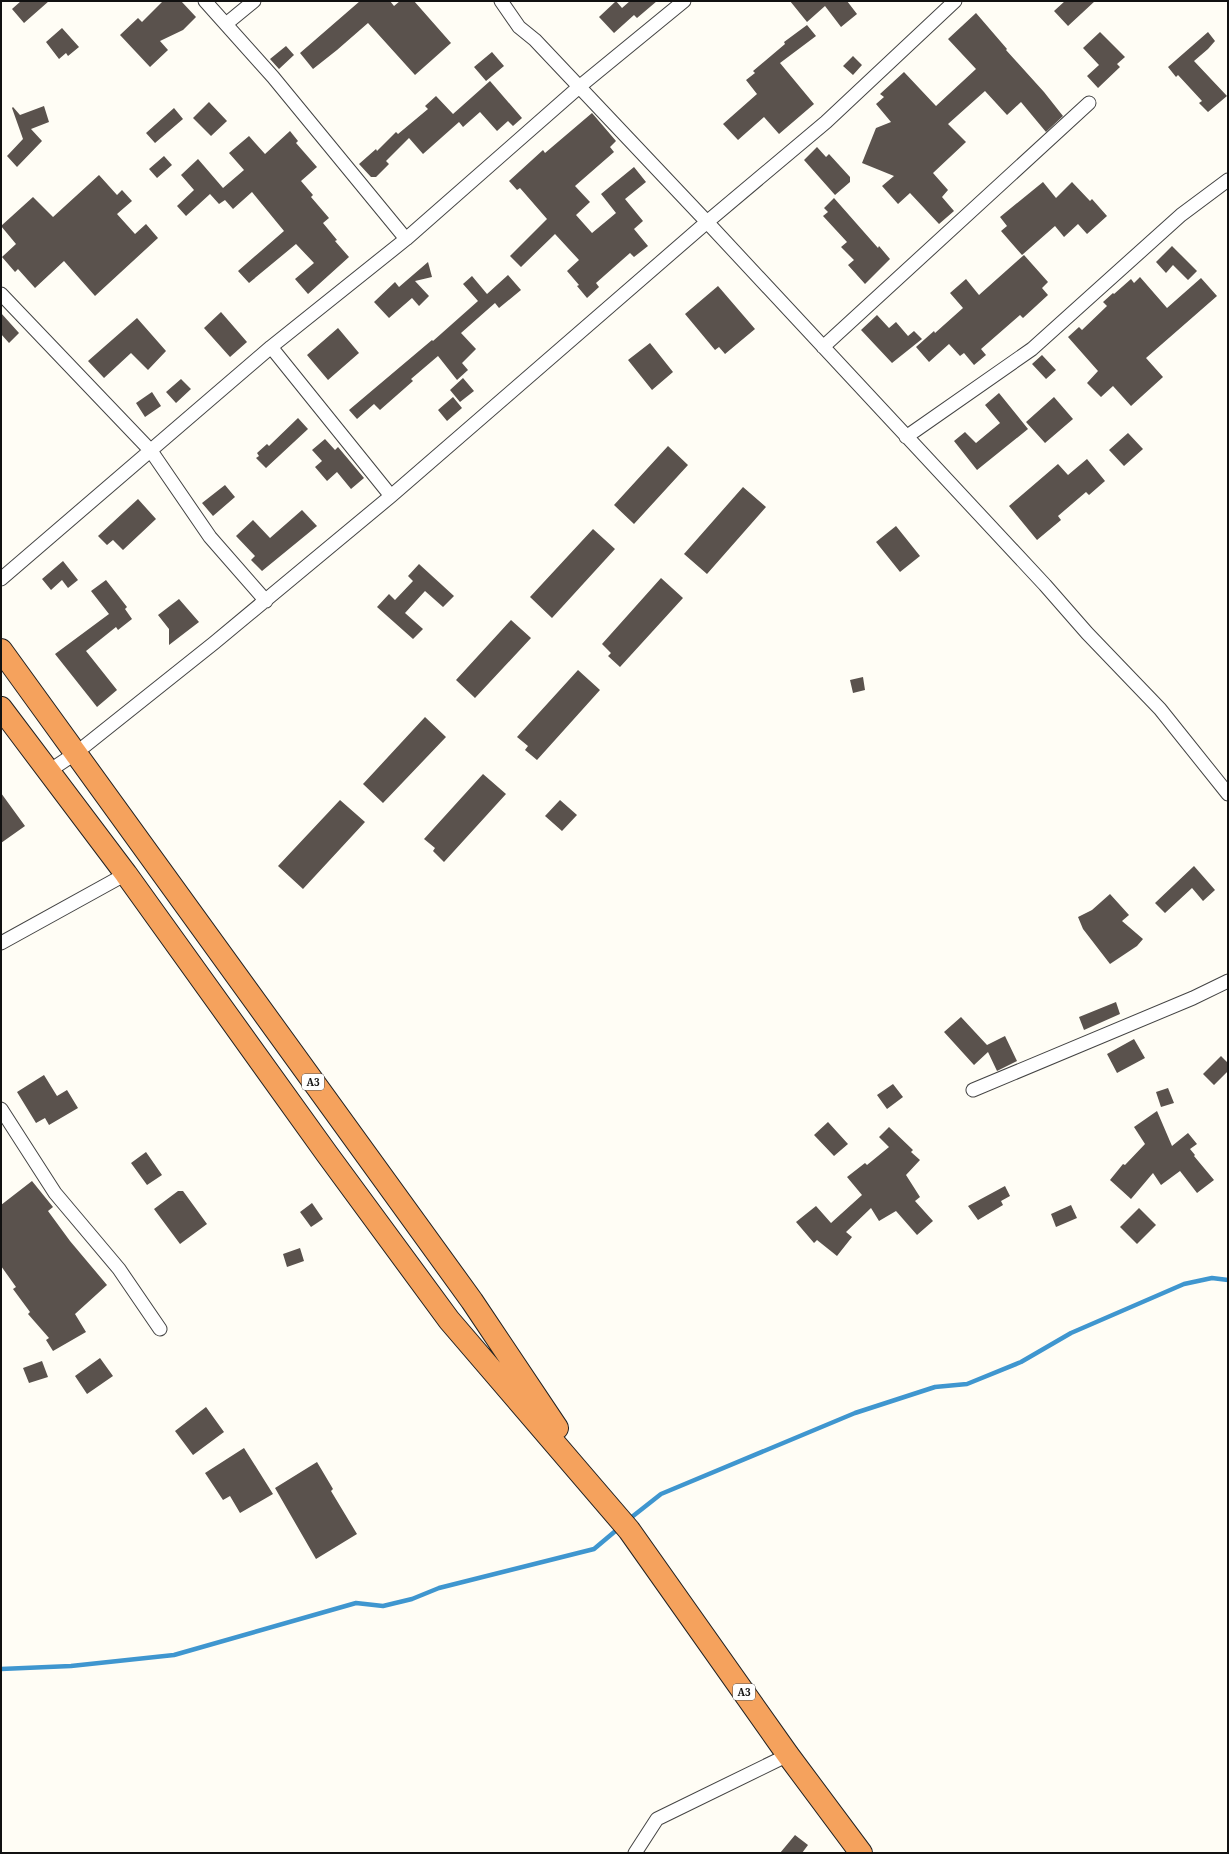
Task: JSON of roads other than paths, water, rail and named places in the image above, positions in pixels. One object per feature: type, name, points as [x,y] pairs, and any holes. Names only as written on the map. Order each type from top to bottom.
[{"type":"highway","name":"A3","points":[[1,650],[472,1301],[624,1524],[788,1755],[861,1853]]},
{"type":"highway","name":"A3","points":[[1,708],[126,874],[327,1154],[449,1320],[624,1524]]},
{"type":"street","points":[[205,1],[273,76],[406,239]]},
{"type":"street","points":[[226,24],[254,1]]},
{"type":"street","points":[[501,1],[519,27],[535,40],[707,222],[1045,585],[1087,633],[1160,709],[1228,794]]},
{"type":"street","points":[[1,579],[152,451],[271,347],[406,239],[579,87],[684,1]]},
{"type":"street","points":[[49,771],[76,753],[266,601],[391,496],[707,222],[826,122],[955,1]]},
{"type":"street","points":[[823,347],[1089,103]]},
{"type":"street","points":[[906,437],[1032,349],[1181,215],[1228,180]]},
{"type":"street","points":[[1,294],[152,451],[210,537],[266,601]]},
{"type":"street","points":[[271,347],[391,496]]},
{"type":"street","points":[[1,943],[126,874]]},
{"type":"street","points":[[973,1090],[1193,998],[1228,981]]},
{"type":"street","points":[[1,1110],[55,1193],[119,1269],[160,1329]]},
{"type":"street","points":[[635,1853],[656,1819],[788,1755]]},
{"type":"waterway","points":[[628,1520],[661,1494],[855,1413],[935,1387],[967,1384],[1021,1362],[1071,1333],[1184,1284],[1212,1278],[1228,1280]]},
{"type":"waterway","points":[[1,1669],[71,1666],[174,1655],[356,1603],[383,1606],[412,1599],[439,1588],[594,1549],[619,1528]]}]
